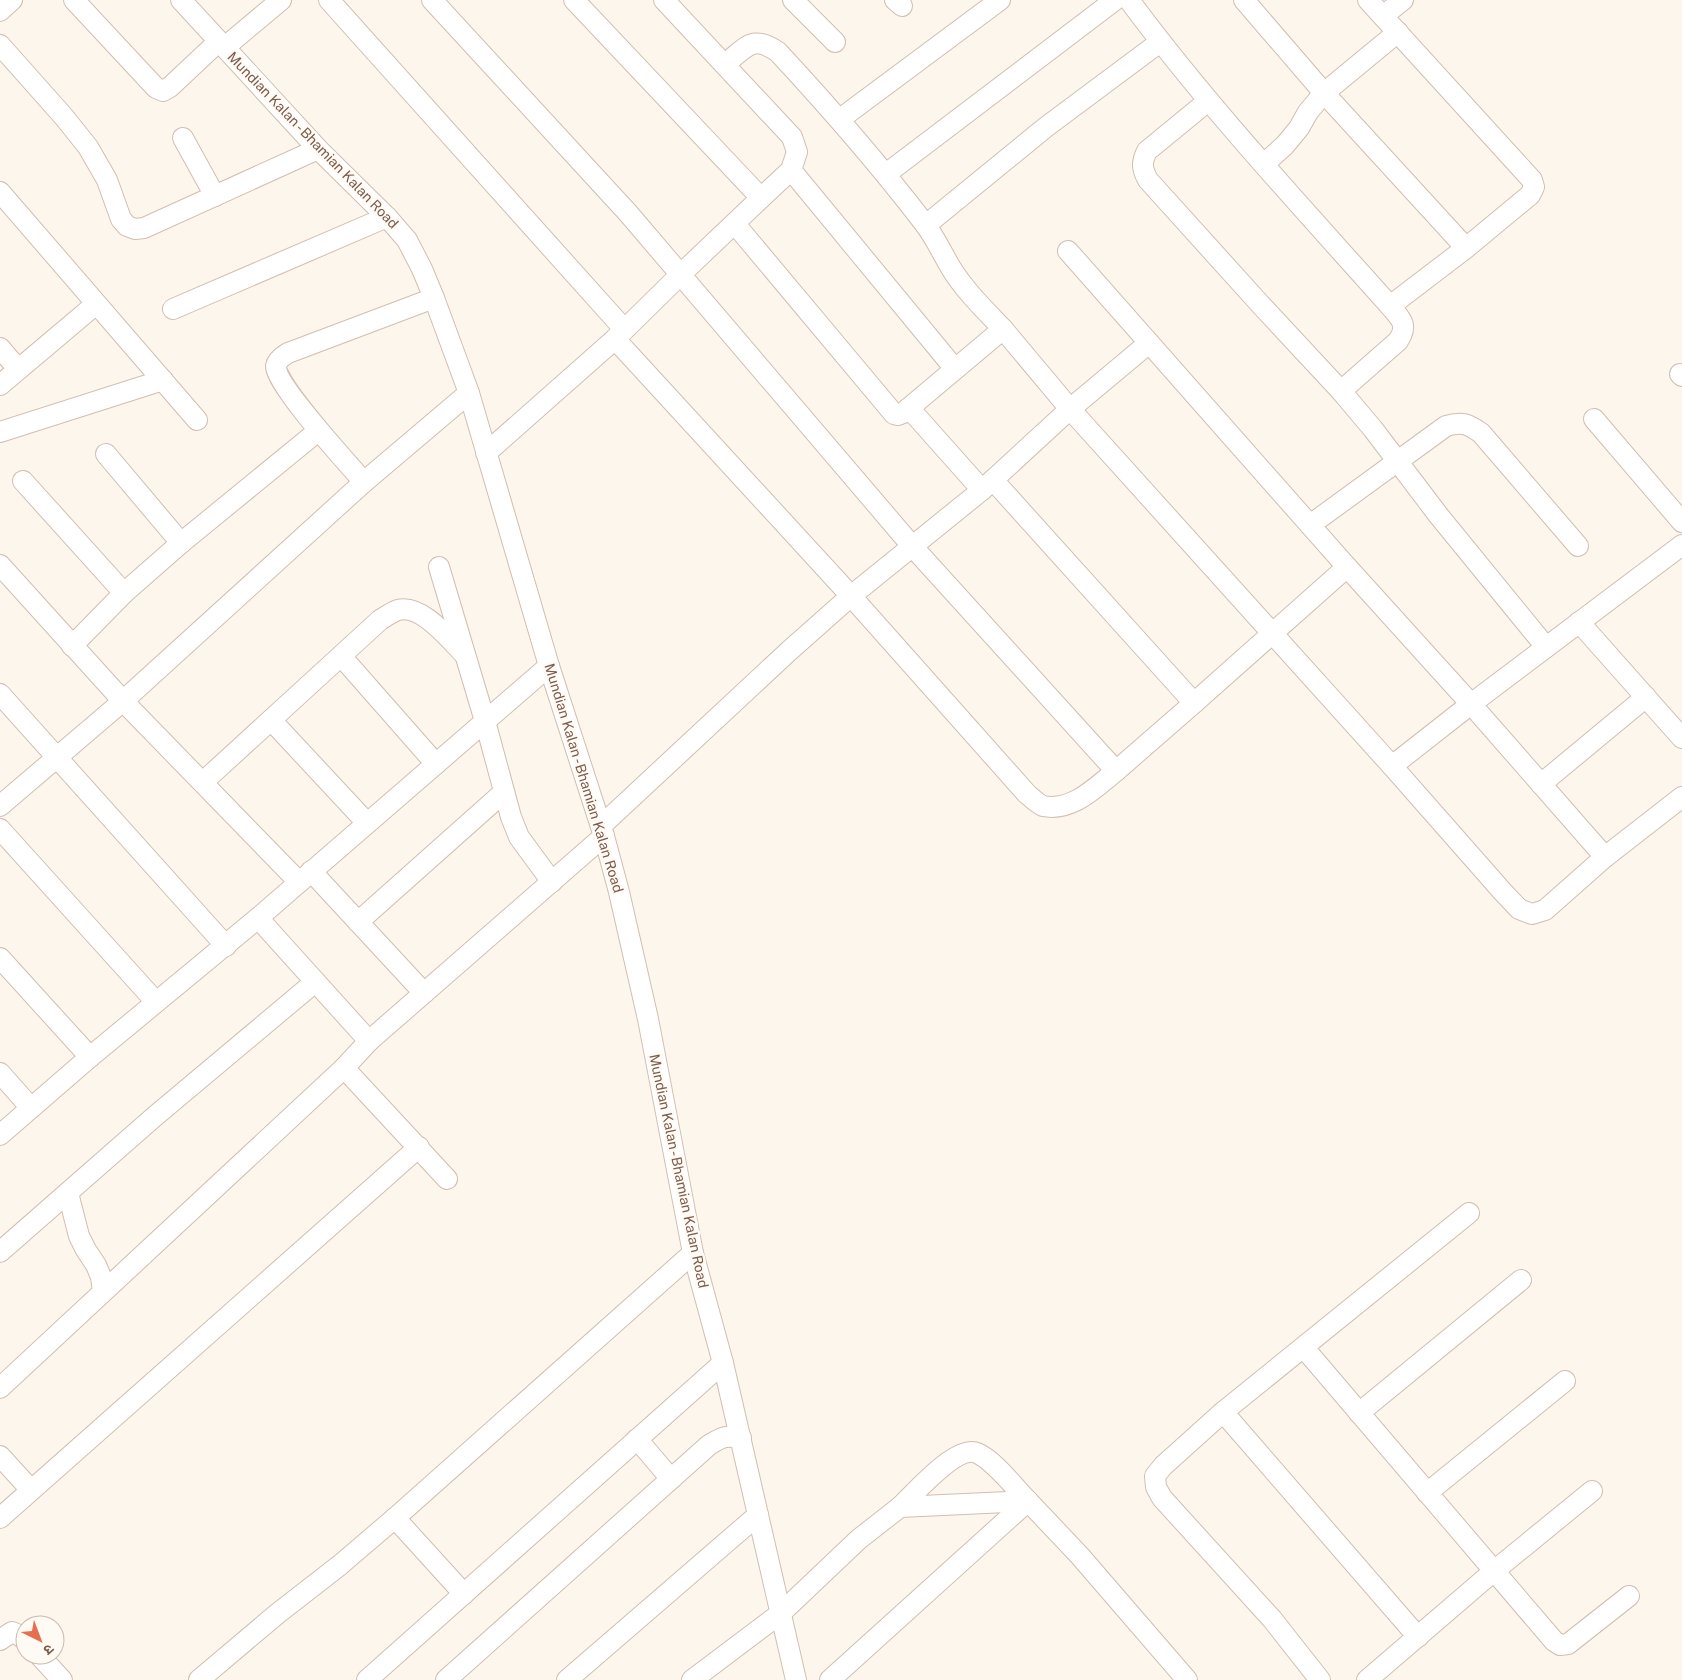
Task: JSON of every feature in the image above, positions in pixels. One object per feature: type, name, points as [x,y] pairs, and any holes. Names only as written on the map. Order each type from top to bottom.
[{"type":"street","points":[[0,11],[12,0]]},
{"type":"street","points":[[74,0],[156,88],[162,91],[170,88],[222,44],[281,0]]},
{"type":"street","name":"Mundian Kalan - Bhamian Kalan Road","points":[[181,0],[318,149],[388,217],[407,240],[434,298],[469,393],[549,666],[602,831],[619,892],[648,1019],[693,1253],[723,1363],[796,1680]]},
{"type":"street","points":[[329,0],[851,596],[1028,794],[1042,806],[1064,806],[1085,796],[1116,771],[1348,567]]},
{"type":"street","points":[[432,0],[628,213],[912,546],[1116,771]]},
{"type":"street","points":[[574,0],[762,198]]},
{"type":"street","points":[[486,453],[620,334],[791,170],[797,152],[792,137],[664,0]]},
{"type":"street","points":[[793,0],[835,42]]},
{"type":"street","points":[[840,118],[1000,0]]},
{"type":"street","points":[[886,174],[1115,0]]},
{"type":"street","points":[[1129,0],[1208,101],[1400,318],[1404,327],[1403,334],[1398,341],[1341,391]]},
{"type":"street","points":[[1244,0],[1324,94],[1466,248]]},
{"type":"street","points":[[1368,0],[1532,180],[1534,188],[1530,195],[1466,248],[1390,306]]},
{"type":"street","points":[[1383,16],[1403,0]]},
{"type":"street","points":[[1264,164],[1286,145],[1308,112],[1324,94],[1398,32]]},
{"type":"street","points":[[725,64],[750,44],[758,42],[767,44],[778,52],[840,118],[886,174],[926,225],[941,248],[951,269],[970,294],[1519,909],[1532,914],[1545,910],[1605,857],[1682,796]]},
{"type":"street","points":[[926,225],[1046,127],[1160,42]]},
{"type":"street","points":[[0,45],[88,147],[107,180],[122,219],[127,226],[135,229],[144,228],[318,149]]},
{"type":"street","points":[[1208,101],[1147,151],[1142,160],[1143,169],[1148,180],[1341,391],[1373,429],[1439,516],[1546,647]]},
{"type":"street","points":[[183,138],[215,196]]},
{"type":"street","points":[[791,170],[955,369]]},
{"type":"street","points":[[0,192],[198,420]]},
{"type":"street","points":[[173,309],[388,217]]},
{"type":"street","points":[[735,224],[894,414],[898,415],[909,408],[1003,329]]},
{"type":"street","points":[[1068,251],[1605,857]]},
{"type":"street","points":[[364,482],[318,431],[279,378],[276,366],[280,358],[288,353],[434,298]]},
{"type":"street","points":[[0,385],[96,304]]},
{"type":"street","points":[[0,1388],[344,1068],[369,1041],[552,882],[789,650],[851,596],[987,485],[1070,408],[1149,342]]},
{"type":"street","points":[[0,348],[18,369]]},
{"type":"street","points":[[0,432],[163,380]]},
{"type":"street","points":[[0,806],[123,701],[364,482],[469,393]]},
{"type":"street","points":[[909,408],[987,485],[1194,703]]},
{"type":"street","points":[[1594,419],[1682,522]]},
{"type":"street","points":[[1310,525],[1446,426],[1457,422],[1470,425],[1481,433],[1578,546]]},
{"type":"street","points":[[72,646],[124,593],[180,543],[318,431]]},
{"type":"street","points":[[106,454],[180,543]]},
{"type":"street","points":[[23,481],[124,593]]},
{"type":"street","points":[[1392,766],[1682,545]]},
{"type":"street","points":[[0,565],[123,701],[203,782],[305,877],[358,922],[424,993]]},
{"type":"street","points":[[439,567],[485,721],[511,817],[519,837],[552,882]]},
{"type":"street","points":[[203,782],[380,620],[397,610],[413,610],[428,619],[465,655]]},
{"type":"street","points":[[1579,622],[1682,738]]},
{"type":"street","points":[[341,656],[436,764]]},
{"type":"street","points":[[0,1135],[90,1057],[226,946],[549,666]]},
{"type":"street","points":[[0,694],[226,946]]},
{"type":"street","points":[[1541,784],[1646,697]]},
{"type":"street","points":[[271,720],[367,823]]},
{"type":"street","points":[[358,922],[504,792]]},
{"type":"street","points":[[0,830],[156,1002]]},
{"type":"street","points":[[258,918],[369,1041]]},
{"type":"street","points":[[0,958],[90,1057]]},
{"type":"street","points":[[0,1252],[253,1033],[316,982]]},
{"type":"street","points":[[344,1068],[447,1179]]},
{"type":"street","points":[[0,1073],[31,1108]]},
{"type":"street","points":[[0,1518],[419,1147]]},
{"type":"street","points":[[68,1192],[79,1236],[96,1265],[101,1277],[103,1291]]},
{"type":"street","points":[[1320,1680],[1272,1619],[1162,1498],[1156,1488],[1155,1476],[1223,1412],[1469,1213]]},
{"type":"street","points":[[199,1680],[396,1518],[693,1253]]},
{"type":"street","points":[[1359,1413],[1522,1280]]},
{"type":"street","points":[[1304,1348],[1554,1641],[1560,1645],[1568,1644],[1630,1596]]},
{"type":"street","points":[[373,1678],[464,1594],[723,1363]]},
{"type":"street","points":[[1427,1493],[1565,1381]]},
{"type":"street","points":[[1223,1412],[1418,1637]]},
{"type":"street","points":[[446,1680],[709,1445],[722,1437],[741,1438]]},
{"type":"street","points":[[637,1439],[671,1479]]},
{"type":"street","points":[[692,1680],[781,1613],[859,1539],[900,1506],[950,1460],[964,1452],[976,1452],[989,1460],[1080,1556],[1187,1680]]},
{"type":"street","points":[[0,1456],[31,1490]]},
{"type":"street","points":[[1367,1680],[1494,1571],[1592,1491]]},
{"type":"street","points":[[900,1506],[1028,1501]]},
{"type":"street","points":[[830,1680],[1028,1501]]},
{"type":"street","points":[[567,1680],[758,1515]]},
{"type":"street","points":[[396,1518],[464,1594]]},
{"type":"street","points":[[0,1640],[12,1632],[15,1633]]},
{"type":"street","points":[[49,1665],[62,1680]]}]
